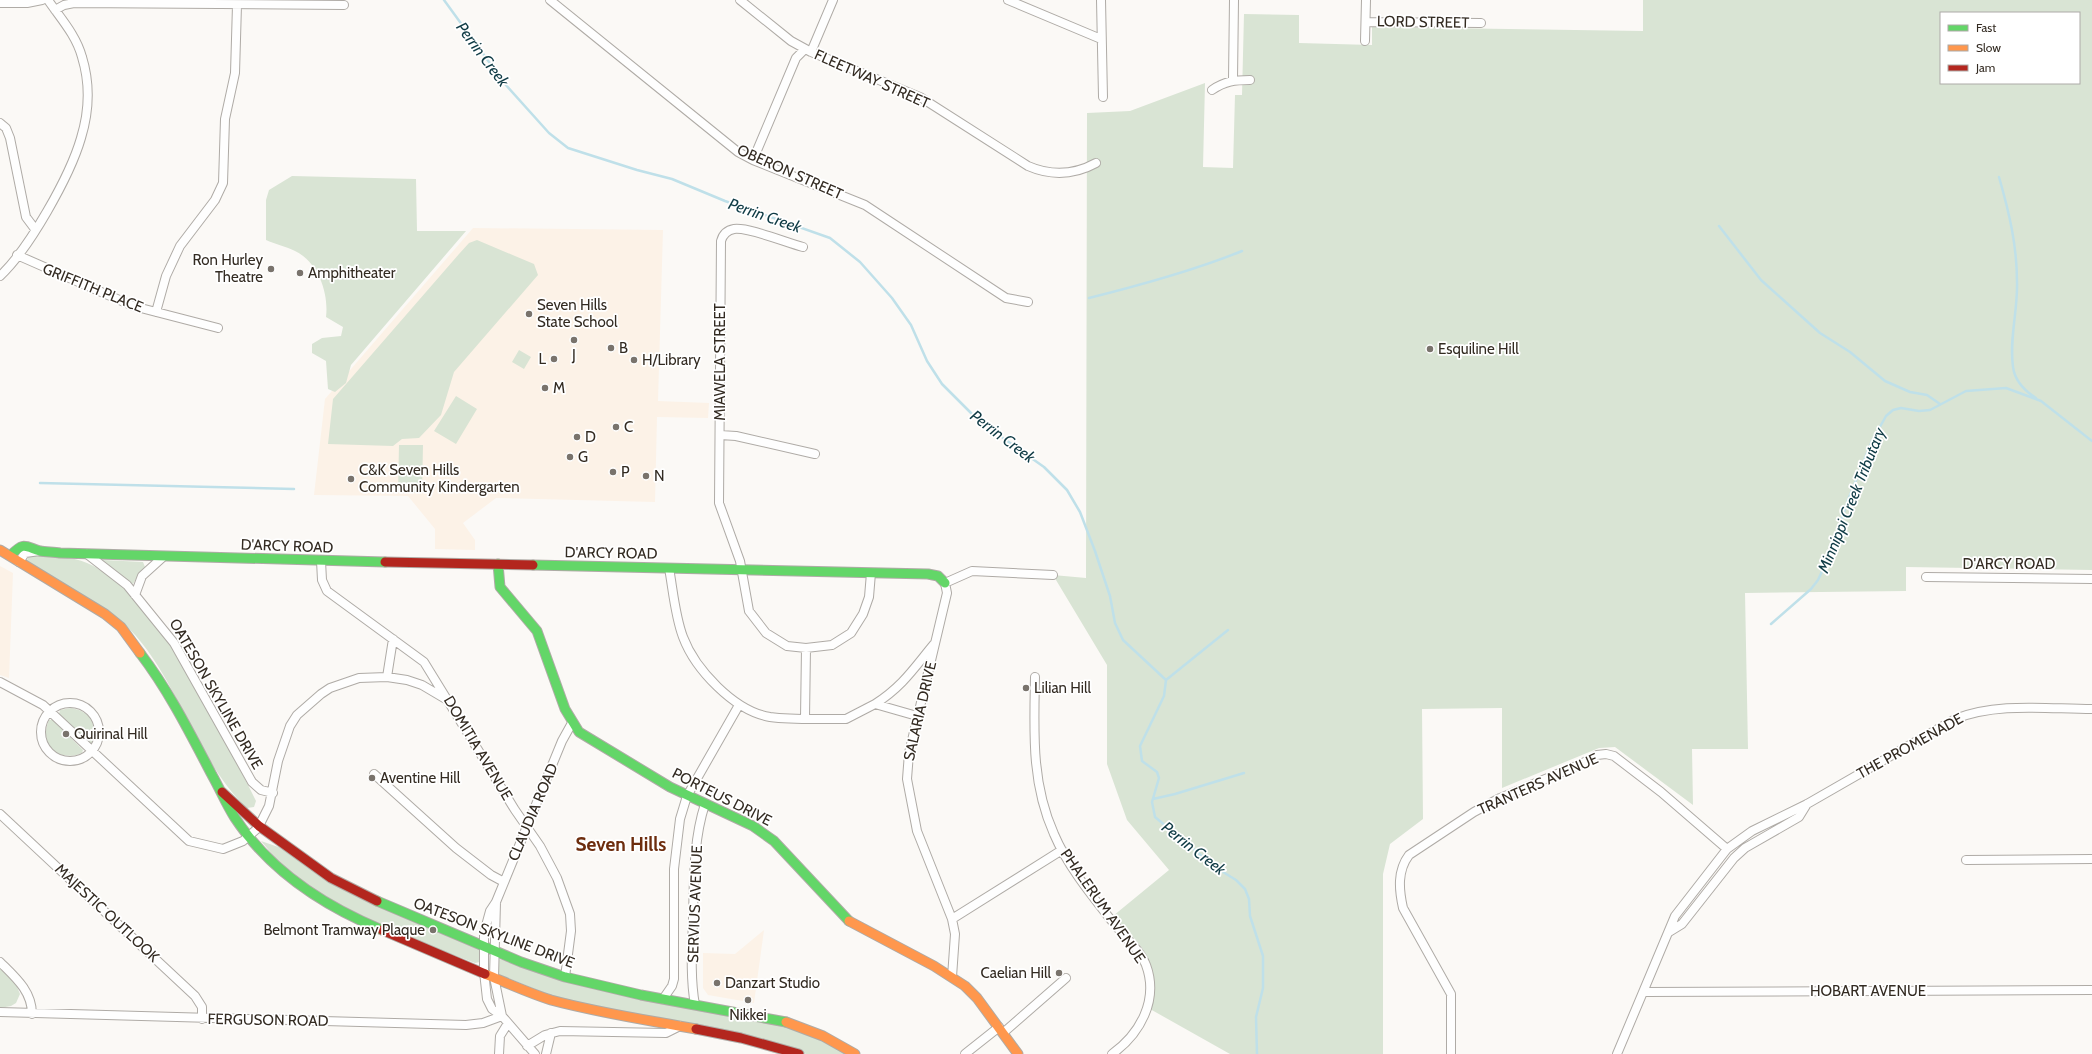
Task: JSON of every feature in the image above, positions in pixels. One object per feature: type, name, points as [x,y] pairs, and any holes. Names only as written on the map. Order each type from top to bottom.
[{"type":"main road","name":"OATESON SKYLINE DRIVE","points":[[0,541],[11,555],[19,562],[105,614],[121,627],[167,691],[222,792],[225,803],[249,837],[289,878],[328,906],[373,927],[494,977],[564,1003],[743,1038],[798,1054]]},
{"type":"main road","name":"D'ARCY ROAD","points":[[11,555],[19,547],[26,545],[41,551],[163,557],[928,574],[938,576],[945,583]]},
{"type":"main road","name":"OATESON SKYLINE DRIVE","points":[[0,550],[11,555]]},
{"type":"main road","name":"PORTEUS DRIVE","points":[[498,564],[500,588],[537,631],[572,723],[579,732],[589,740],[670,788],[753,826],[774,841],[848,920],[934,966],[965,986],[977,998],[1018,1054]]},
{"type":"main road","name":"OATESON SKYLINE DRIVE","points":[[222,792],[259,826],[346,887],[494,951],[565,977],[663,999],[797,1025],[836,1043],[855,1054]]},
{"type":"street","points":[[0,3],[27,3],[42,0]]},
{"type":"street","points":[[0,276],[35,229],[57,193],[81,138],[86,109],[87,82],[82,57],[73,35],[48,0]]},
{"type":"street","name":"OBERON STREET","points":[[550,0],[728,145],[753,160],[865,205],[1006,298],[1028,302]]},
{"type":"street","name":"FLEETWAY STREET","points":[[740,0],[782,34],[808,50],[920,97],[1028,166],[1042,172],[1053,174],[1086,169],[1096,163]]},
{"type":"street","points":[[753,160],[796,58],[808,50],[833,0]]},
{"type":"street","points":[[1008,0],[1101,39]]},
{"type":"street","points":[[1102,0],[1101,39],[1103,98]]},
{"type":"street","points":[[1233,80],[1234,0]]},
{"type":"street","points":[[1365,42],[1366,0]]},
{"type":"street","points":[[55,10],[64,5],[74,3],[344,6]]},
{"type":"street","points":[[156,312],[166,276],[180,246],[215,200],[223,183],[225,119],[235,73],[237,5]]},
{"type":"street","name":"LORD STREET","points":[[1366,22],[1481,23]]},
{"type":"street","points":[[1212,90],[1220,84],[1233,80],[1250,80]]},
{"type":"street","points":[[0,124],[6,128],[10,138],[26,217],[35,229]]},
{"type":"street","name":"MIAWELA STREET","points":[[803,247],[744,229],[735,229],[723,235],[721,246],[719,503],[742,570],[749,611],[766,633],[786,646],[806,648],[832,645],[851,633],[864,614],[869,598],[871,573]]},
{"type":"street","name":"GRIFFITH PLACE","points":[[17,255],[132,306],[218,328]]},
{"type":"street","points":[[720,435],[736,436],[815,454]]},
{"type":"street","name":"D'ARCY ROAD","points":[[19,562],[25,554],[41,551]]},
{"type":"street","name":"OATESON SKYLINE DRIVE","points":[[87,554],[118,578],[136,595],[174,643],[252,782],[260,790],[273,793]]},
{"type":"street","points":[[136,595],[142,576],[163,557]]},
{"type":"street","name":"DOMITIA AVENUE","points":[[321,561],[322,580],[327,591],[424,662],[540,846],[557,878],[570,914],[571,931],[565,977]]},
{"type":"street","points":[[669,568],[682,636],[687,647],[713,684],[739,705],[770,717],[846,719],[876,704],[894,692],[906,680],[936,641]]},
{"type":"street","points":[[945,583],[972,571],[1053,575]]},
{"type":"street","name":"D'ARCY ROAD","points":[[1926,577],[2092,579]]},
{"type":"street","name":"SALARIA DRIVE","points":[[945,583],[947,593],[909,753],[907,779],[917,831],[952,919],[955,934],[952,978]]},
{"type":"street","points":[[387,677],[393,639]]},
{"type":"street","points":[[805,718],[806,648]]},
{"type":"street","points":[[0,682],[38,702],[50,711],[185,839],[193,844],[223,849],[234,846],[249,837],[259,826],[273,793],[278,761],[290,726],[297,715],[330,688],[359,678],[387,677],[407,680],[422,685],[449,701]]},
{"type":"street","name":"PHALERUM AVENUE","points":[[1035,677],[1035,763],[1045,808],[1054,834],[1062,850],[1115,925],[1137,950],[1146,964],[1150,979],[1150,997],[1142,1022],[1134,1034],[1112,1054]]},
{"type":"street","points":[[67,703],[80,705],[90,711],[99,728],[97,741],[91,751],[80,759],[67,760],[55,756],[50,752],[43,741],[41,728],[50,711],[67,703]]},
{"type":"street","points":[[876,704],[917,716]]},
{"type":"street","name":"SERVIUS AVENUE","points":[[663,999],[672,986],[674,979],[674,869],[680,819],[687,796],[739,705]]},
{"type":"street","name":"THE PROMENADE","points":[[1617,1054],[1675,916],[1727,849],[1752,831],[1807,804],[1955,719],[1971,713],[1992,709],[2092,709]]},
{"type":"street","name":"CLAUDIA ROAD","points":[[484,972],[484,946],[490,911],[496,902],[562,741],[572,723]]},
{"type":"street","name":"TRANTERS AVENUE","points":[[1451,1054],[1451,994],[1403,908],[1400,874],[1404,862],[1409,856],[1474,812],[1500,798],[1581,764],[1597,755],[1606,754],[1614,756],[1661,792],[1727,849]]},
{"type":"street","points":[[374,774],[456,848],[491,875],[504,882]]},
{"type":"street","name":"SERVIUS AVENUE","points":[[695,1005],[692,966],[694,867],[699,826],[705,804]]},
{"type":"street","name":"THE PROMENADE","points":[[1668,932],[1682,924],[1734,858],[1745,848],[1799,816],[1807,804]]},
{"type":"street","name":"MAJESTIC OUTLOOK","points":[[0,814],[196,996],[202,1006],[202,1019]]},
{"type":"street","points":[[952,919],[1062,850]]},
{"type":"street","points":[[1966,860],[2092,859]]},
{"type":"street","name":"CLAUDIA ROAD","points":[[494,977],[496,902]]},
{"type":"street","points":[[0,962],[28,994],[32,1014]]},
{"type":"street","points":[[484,972],[489,1005],[502,1016],[535,1054]]},
{"type":"street","points":[[494,977],[502,1016]]},
{"type":"street","points":[[965,1054],[1001,1030],[1066,978]]},
{"type":"street","name":"HOBART AVENUE","points":[[1644,992],[2092,990]]},
{"type":"street","name":"FERGUSON ROAD","points":[[0,1012],[466,1026],[483,1023],[502,1016]]},
{"type":"street","points":[[499,1054],[500,1036],[508,1023]]},
{"type":"street","points":[[527,1046],[551,1033],[567,1031],[666,1033],[680,1026]]},
{"type":"street","points":[[546,1054],[551,1033]]},
{"type":"shaded area","name":"Seven Hills State School","points":[[473,228],[663,230],[658,401],[709,403],[708,418],[657,417],[655,502],[496,498],[463,523],[475,540],[475,550],[435,549],[435,529],[408,496],[314,495],[325,399]]},
{"type":"shaded area","points":[[0,566],[13,573],[9,678],[0,675]]},
{"type":"shaded area","points":[[764,930],[754,1003],[708,995],[703,988],[703,953],[735,954]]},
{"type":"green space","points":[[1643,0],[2092,0],[2092,570],[1906,567],[1906,591],[1745,593],[1748,749],[1692,749],[1693,805],[1615,747],[1599,748],[1502,788],[1502,708],[1422,709],[1423,819],[1390,844],[1383,874],[1383,1054],[1230,1054],[1150,1009],[1153,978],[1151,966],[1142,948],[1113,916],[1169,870],[1127,820],[1107,764],[1107,665],[1053,575],[1086,578],[1087,113],[1130,111],[1205,83],[1203,167],[1233,168],[1235,95],[1242,95],[1244,14],[1299,15],[1299,43],[1372,45],[1372,27],[1643,31]]},
{"type":"green space","points":[[292,176],[416,179],[417,231],[466,231],[351,365],[346,383],[335,392],[328,389],[326,361],[312,353],[312,344],[322,338],[341,336],[343,327],[326,317],[326,298],[324,288],[316,270],[310,263],[295,251],[266,240],[266,200],[269,190]]},
{"type":"green space","points":[[477,240],[534,264],[538,275],[454,372],[441,415],[419,438],[402,439],[393,446],[328,444],[333,399],[459,254],[469,243]]},
{"type":"green space","points":[[519,350],[531,357],[524,369],[512,362]]},
{"type":"green space","points":[[456,396],[477,409],[456,444],[434,431]]},
{"type":"green space","points":[[399,445],[423,445],[422,493],[398,492]]},
{"type":"green space","points":[[33,555],[68,558],[87,563],[113,579],[137,601],[159,629],[180,660],[199,693],[256,801],[254,807],[247,808],[215,769],[152,656],[136,636],[111,613],[98,604],[41,571],[27,561],[28,556]]},
{"type":"green space","points":[[103,560],[143,562],[145,567],[140,572],[133,584],[103,562]]},
{"type":"green space","points":[[71,708],[83,712],[92,720],[95,730],[92,743],[88,743],[59,714],[60,710]]},
{"type":"green space","points":[[49,720],[53,720],[83,750],[82,753],[65,756],[52,750],[46,737],[46,729]]},
{"type":"green space","points":[[261,841],[284,849],[480,947],[480,962],[475,963],[368,922],[294,880]]},
{"type":"green space","points":[[498,959],[789,1025],[850,1054],[806,1054],[798,1051],[562,1000],[498,974]]},
{"type":"green space","points":[[0,966],[15,982],[20,994],[16,1003],[11,1006],[0,1008]]},
{"type":"waterway","name":"Perrin Creek","points":[[444,0],[505,84],[549,133],[568,148],[637,170],[672,179],[725,201],[830,238],[860,262],[892,298],[911,325],[927,361],[942,384],[973,415],[1044,467],[1067,490],[1080,512],[1095,551],[1110,596],[1115,623],[1123,640],[1166,680],[1164,696],[1140,746],[1142,761],[1157,772],[1159,778],[1152,802],[1155,817],[1215,867],[1236,880],[1245,889],[1249,899],[1250,916],[1263,956],[1263,988],[1256,1017],[1257,1054]]},
{"type":"waterway","points":[[1999,177],[2012,229],[2017,268],[2017,293],[2012,346],[2013,367],[2018,382],[2036,398]]},
{"type":"waterway","points":[[1719,226],[1761,280],[1820,333],[1850,352],[1885,381],[1910,392],[1927,395],[1940,404]]},
{"type":"waterway","points":[[1089,298],[1167,277],[1242,251]]},
{"type":"waterway","name":"Minnippi Creek Tributary","points":[[1771,624],[1811,589],[1818,580],[1831,552],[1848,500],[1872,441],[1886,416],[1893,410],[1901,408],[1919,411],[1930,410],[1966,391],[2006,388],[2041,401],[2092,441]]},
{"type":"waterway","points":[[40,483],[294,489]]},
{"type":"waterway","points":[[1166,680],[1228,630]]},
{"type":"waterway","points":[[1153,799],[1175,794],[1244,773]]},
{"type":"traffic: fast","points":[[11,555],[19,548],[24,546],[40,551],[60,553],[385,562]]},
{"type":"traffic: fast","points":[[498,564],[500,587],[537,631],[565,709],[579,732],[670,787],[753,826],[774,841],[849,921]]},
{"type":"traffic: fast","points":[[533,565],[928,574],[938,576],[945,583]]},
{"type":"traffic: fast","points":[[140,653],[151,667],[170,697],[232,813],[249,837],[265,854],[300,885],[339,910],[382,930]]},
{"type":"traffic: fast","points":[[377,901],[521,962],[565,977],[641,995],[786,1022]]},
{"type":"traffic: slow","points":[[0,550],[105,614],[121,627],[140,653]]},
{"type":"traffic: slow","points":[[849,921],[934,966],[965,986],[977,998],[1018,1054]]},
{"type":"traffic: slow","points":[[485,974],[526,991],[569,1005],[696,1029]]},
{"type":"traffic: slow","points":[[786,1022],[823,1036],[855,1054]]},
{"type":"traffic: jam","points":[[385,562],[533,565]]},
{"type":"traffic: jam","points":[[222,792],[259,826],[331,878],[377,901]]},
{"type":"traffic: jam","points":[[382,930],[485,974]]},
{"type":"traffic: jam","points":[[696,1029],[741,1038],[799,1054]]},
{"type":"place","name":"Ron Hurley Theatre","points":[[271,269]]},
{"type":"place","name":"Amphitheater","points":[[300,273]]},
{"type":"place","name":"Seven Hills State School","points":[[529,314]]},
{"type":"place","name":"J","points":[[574,340]]},
{"type":"place","name":"B","points":[[611,348]]},
{"type":"place","name":"Esquiline Hill","points":[[1430,349]]},
{"type":"place","name":"L","points":[[554,359]]},
{"type":"place","name":"H/Library","points":[[634,360]]},
{"type":"place","name":"M","points":[[545,388]]},
{"type":"place","name":"C","points":[[616,427]]},
{"type":"place","name":"D","points":[[577,437]]},
{"type":"place","name":"G","points":[[570,457]]},
{"type":"place","name":"P","points":[[613,472]]},
{"type":"place","name":"N","points":[[646,476]]},
{"type":"place","name":"C&K Seven Hills Community Kindergarten","points":[[351,479]]},
{"type":"place","name":"Lilian Hill","points":[[1026,688]]},
{"type":"place","name":"Quirinal Hill","points":[[66,734]]},
{"type":"place","name":"Aventine Hill","points":[[372,778]]},
{"type":"place","name":"Belmont Tramway Plaque","points":[[433,930]]},
{"type":"place","name":"Caelian Hill","points":[[1059,973]]},
{"type":"place","name":"Danzart Studio","points":[[717,983]]},
{"type":"place","name":"Nikkei","points":[[748,1000]]},
{"type":"district","name":"Seven Hills","points":[[621,844]]}]
